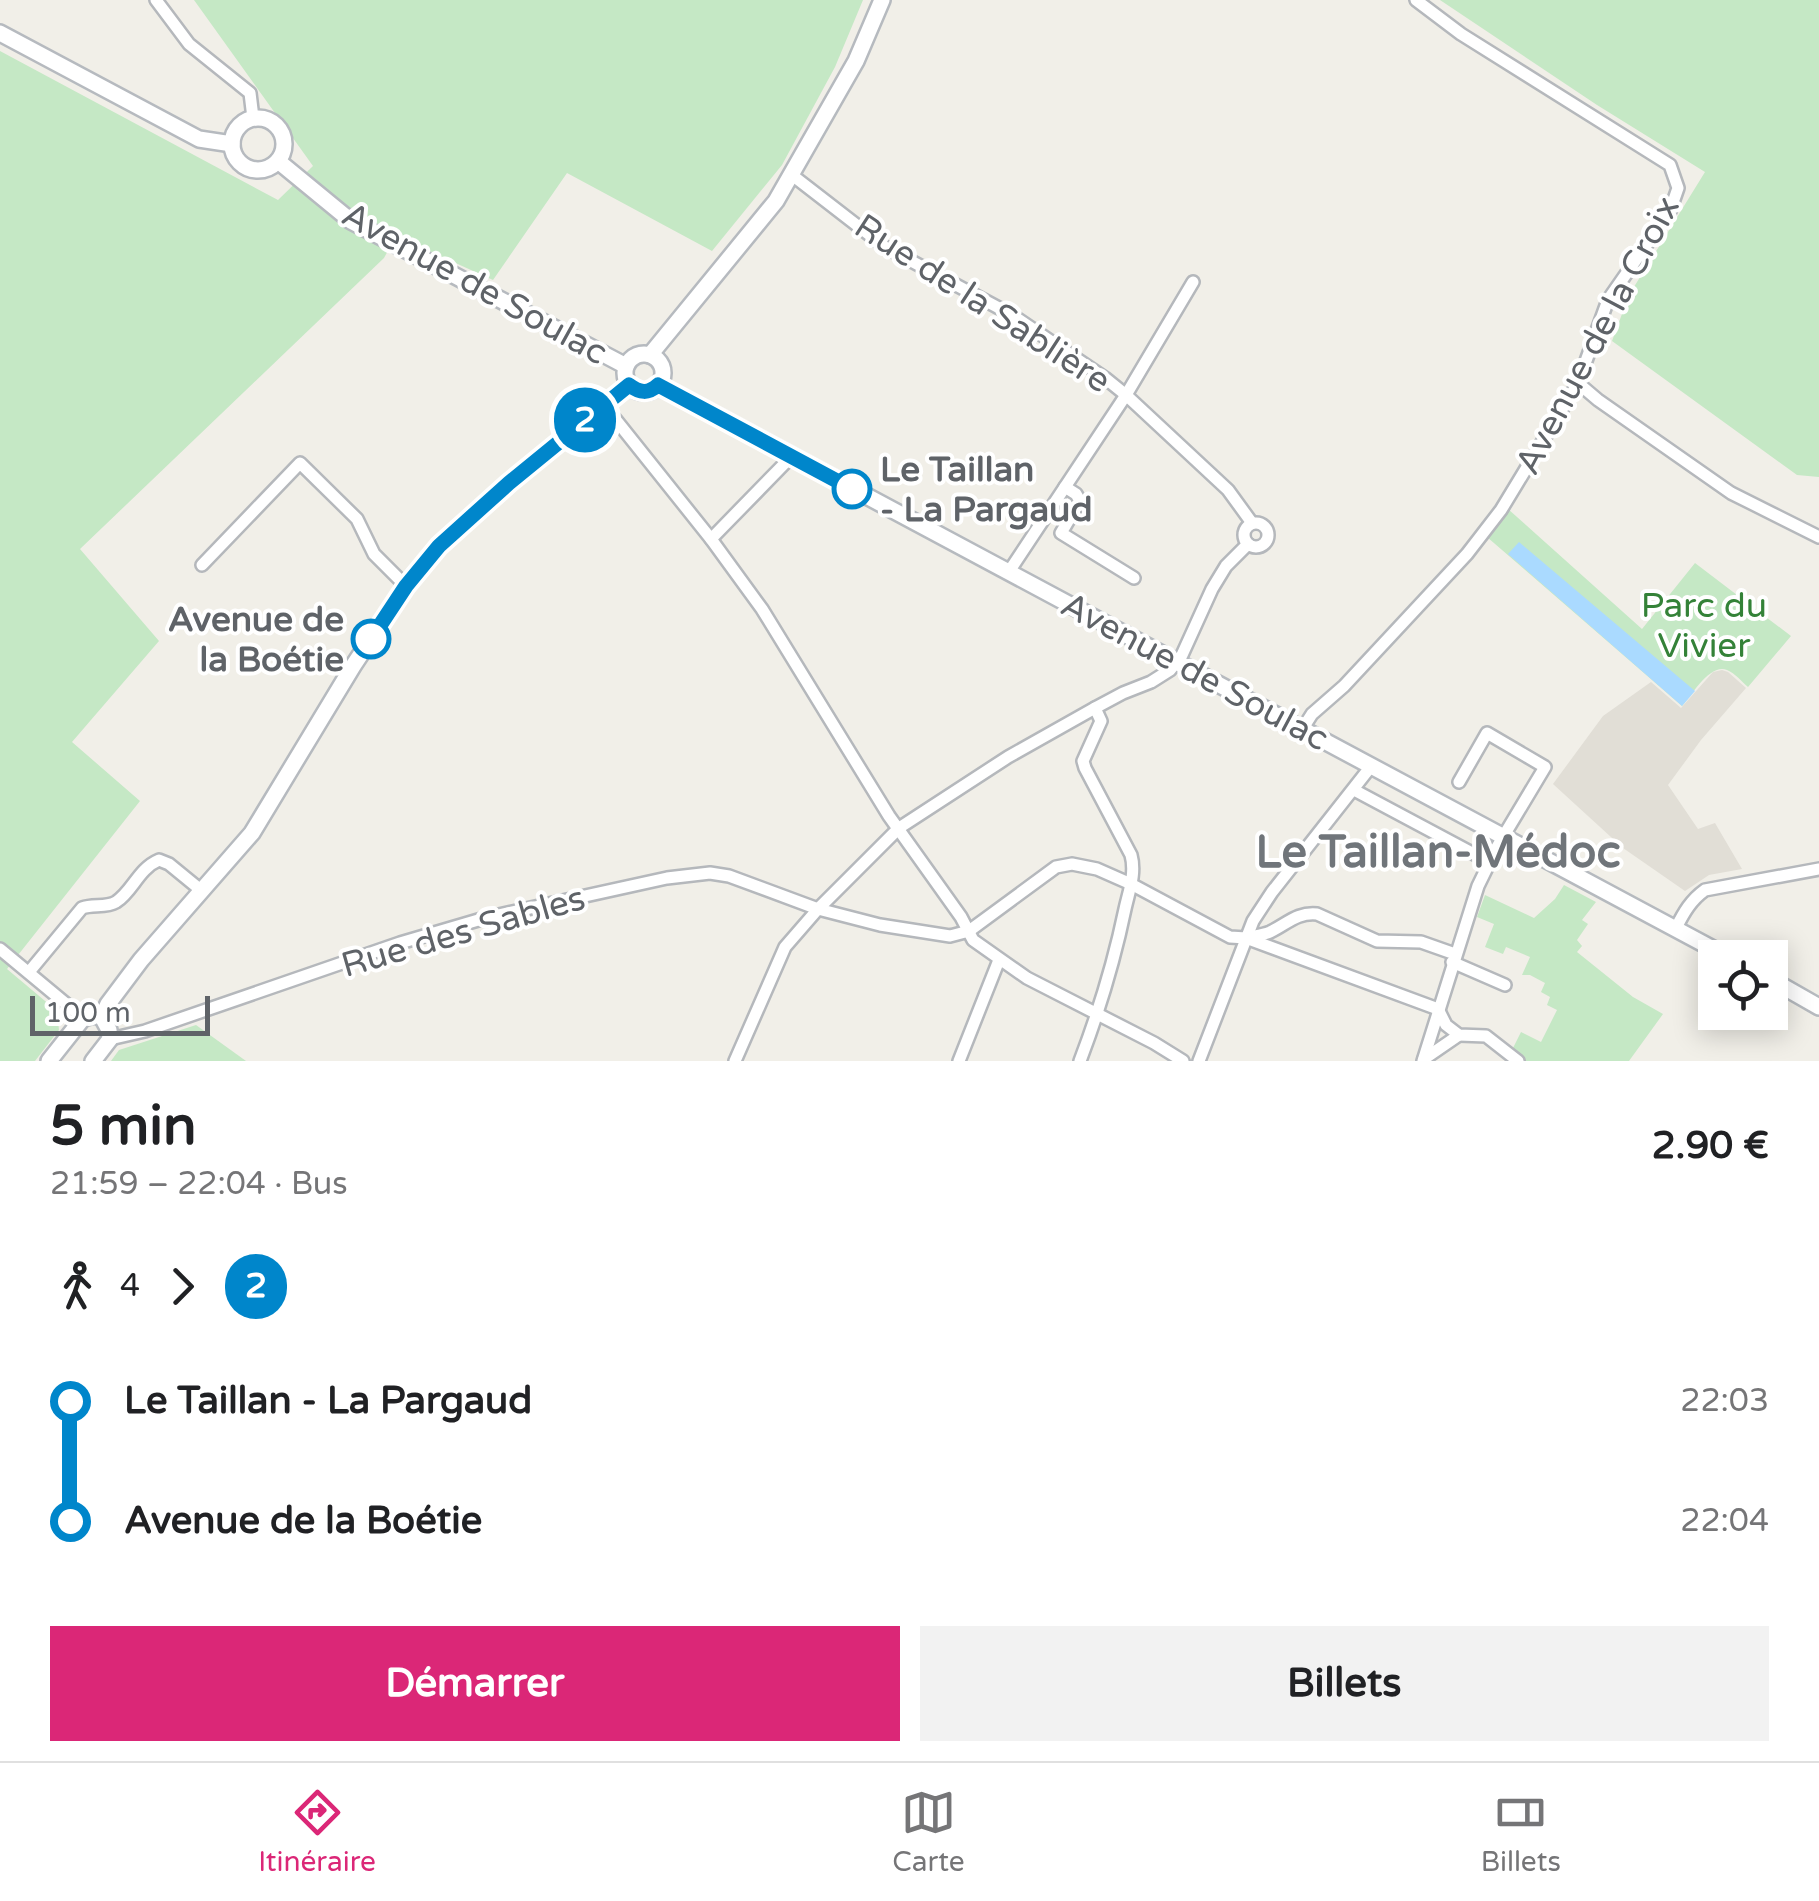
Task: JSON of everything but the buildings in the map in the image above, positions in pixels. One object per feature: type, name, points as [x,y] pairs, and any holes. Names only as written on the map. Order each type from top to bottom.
[{"type":"main road","points":[[650,356],[776,200],[856,61],[882,0]]},
{"type":"main road","points":[[0,32],[198,139],[232,144]]},
{"type":"main road","points":[[253,118],[266,118],[283,134],[278,162],[266,169],[246,167],[234,153],[236,129],[253,118]]},
{"type":"main road","name":"Avenue de Soulac","points":[[278,162],[351,220],[626,366]]},
{"type":"main road","points":[[637,356],[650,356],[662,366],[663,374],[658,385],[643,392],[629,385],[626,366],[637,356]]},
{"type":"main road","points":[[49,1061],[83,1018],[105,1010],[141,960],[252,833],[406,586],[439,546],[629,385]]},
{"type":"main road","name":"Avenue de Soulac","points":[[658,385],[1698,940]]},
{"type":"main road","points":[[1788,990],[1819,1006]]},
{"type":"main road","points":[[92,1061],[110,1038],[105,1010]]},
{"type":"street","points":[[156,0],[189,44],[250,94],[253,118]]},
{"type":"street","name":"Avenue de la Croix","points":[[1303,728],[1312,714],[1356,674],[1467,554],[1510,497],[1578,382],[1608,300],[1670,211],[1678,188],[1670,165],[1461,34],[1416,0]]},
{"type":"street","name":"Rue de la Sablière","points":[[792,175],[885,247],[1012,314],[1105,378],[1228,490],[1252,523]]},
{"type":"street","points":[[1008,572],[1126,395],[1193,282]]},
{"type":"street","points":[[1578,382],[1731,493],[1819,536]]},
{"type":"street","points":[[604,405],[762,610],[899,828],[970,930],[972,940],[1028,978],[1183,1061]]},
{"type":"street","points":[[711,539],[791,457]]},
{"type":"street","points":[[202,565],[300,463],[357,518],[374,554],[406,586]]},
{"type":"street","points":[[1065,487],[1080,501],[1061,533],[1134,578]]},
{"type":"street","points":[[1252,523],[1266,529],[1267,540],[1258,547],[1248,544],[1244,532],[1252,523]]},
{"type":"street","points":[[735,1061],[785,947],[818,909],[899,828],[1008,757],[1170,670],[1226,566],[1248,544]]},
{"type":"street","points":[[1080,1061],[1118,944],[1134,868],[1131,855],[1084,768],[1101,720],[1096,708]]},
{"type":"street","points":[[1423,1060],[1478,886],[1545,767],[1487,733],[1459,782]]},
{"type":"street","points":[[1199,1061],[1253,921],[1372,765]]},
{"type":"street","points":[[1354,790],[1489,862]]},
{"type":"street","points":[[29,972],[82,908],[116,902],[148,864],[159,860],[169,864],[202,892]]},
{"type":"street","points":[[970,930],[1056,868],[1084,866],[1131,884],[1230,937],[1246,938],[1438,1010],[1459,1035]]},
{"type":"street","points":[[1676,928],[1683,912],[1705,890],[1819,868]]},
{"type":"street","name":"Rue des Sables","points":[[110,1038],[144,1031],[400,943],[485,918],[667,878],[710,873],[729,876],[818,909],[880,925],[950,936],[970,930]]},
{"type":"street","points":[[1246,938],[1269,932],[1298,916],[1316,914],[1377,941],[1421,942],[1505,984]]},
{"type":"street","points":[[0,949],[83,1018]]},
{"type":"street","points":[[959,1061],[999,960]]},
{"type":"street","points":[[1423,1060],[1459,1035],[1486,1036],[1518,1061]]},
{"type":"shaded area","points":[[1722,670],[1746,688],[1668,785],[1698,829],[1715,823],[1742,869],[1709,875],[1685,891],[1623,848],[1553,784],[1603,716],[1651,682],[1681,708],[1713,672]]},
{"type":"green space","points":[[194,0],[863,0],[835,67],[782,165],[712,251],[567,173],[493,280],[396,236],[384,258],[80,549],[159,641],[72,742],[140,801],[7,969],[57,1011],[59,1030],[35,1061],[0,1061],[0,51],[278,200],[313,166]]},
{"type":"green space","points":[[1440,0],[1819,0],[1819,477],[1797,475],[1612,341],[1629,295],[1705,172]]},
{"type":"green space","name":"Parc du Vivier","points":[[1508,509],[1642,629],[1695,563],[1791,636],[1748,687],[1727,670],[1714,671],[1682,706],[1487,537]]},
{"type":"green space","points":[[1564,885],[1596,902],[1582,920],[1588,924],[1577,940],[1582,946],[1577,952],[1633,997],[1663,1014],[1629,1061],[1525,1061],[1512,1050],[1521,1032],[1541,1042],[1557,1010],[1547,1005],[1550,997],[1541,992],[1545,983],[1522,975],[1530,957],[1506,947],[1503,954],[1485,947],[1494,924],[1477,917],[1485,895],[1534,918]]},
{"type":"green space","points":[[196,1025],[246,1061],[111,1061],[119,1050]]},
{"type":"water","points":[[1519,542],[1695,691],[1682,706],[1508,554]]},
{"type":"bus line","name":"2","points":[[371,639],[406,586],[439,546],[629,385],[643,392],[658,385],[852,489]]},
{"type":"place","name":"Le Taillan - La Pargaud","points":[[852,489]]},
{"type":"place","name":"Avenue de la Boétie","points":[[371,639]]},
{"type":"district","name":"Le Taillan-Médoc","points":[[1438,851]]}]
